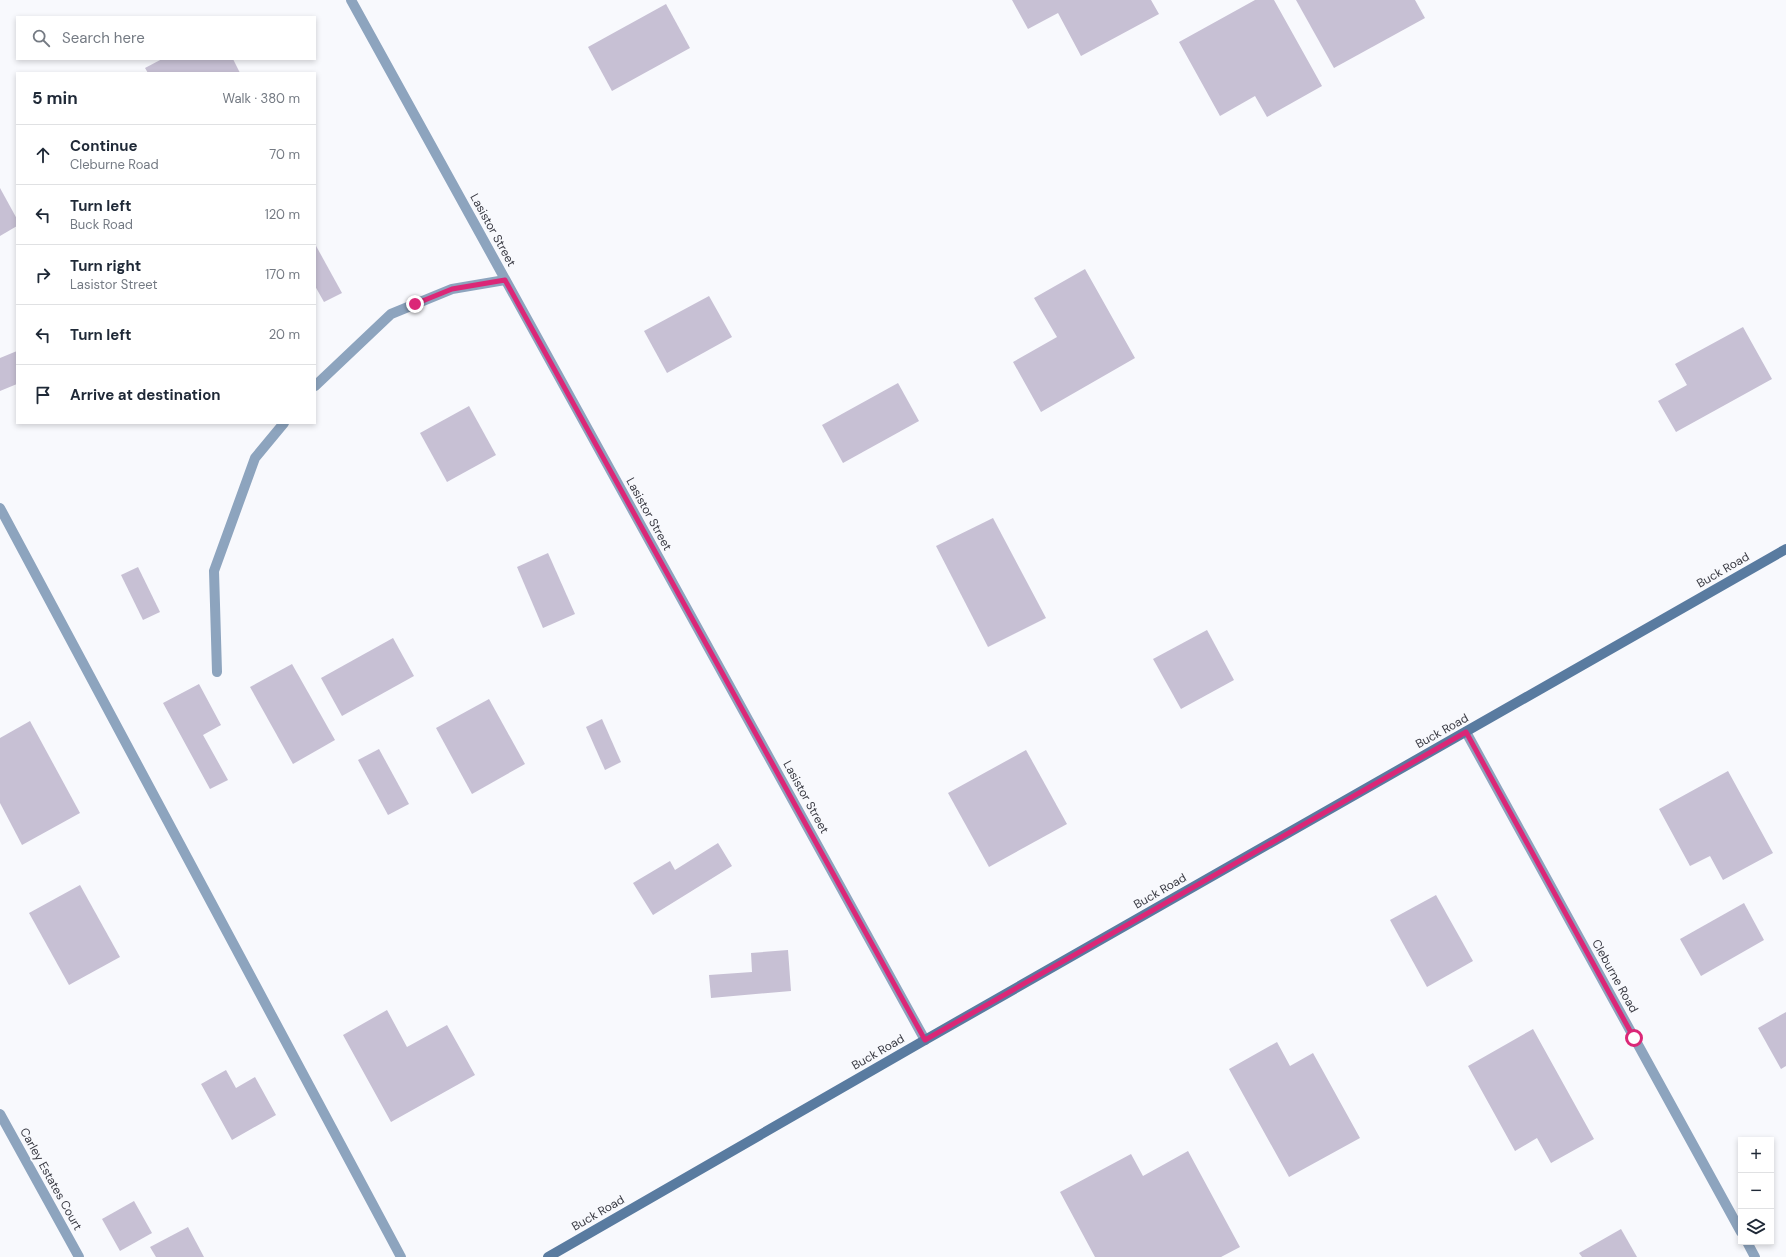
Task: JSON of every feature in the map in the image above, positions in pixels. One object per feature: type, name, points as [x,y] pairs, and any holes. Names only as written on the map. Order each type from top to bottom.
[{"type":"street","name":"Lasistor Street","points":[[351,0],[925,1040]]},
{"type":"street","points":[[316,385],[391,314],[452,289],[505,280]]},
{"type":"street","points":[[217,672],[214,570],[255,458],[283,424]]},
{"type":"street","points":[[0,508],[402,1257]]},
{"type":"street","name":"Buck Road","points":[[548,1257],[925,1040],[1786,549]]},
{"type":"street","name":"Cleburne Road","points":[[1466,732],[1738,1227]]},
{"type":"street","name":"Carley Estates Court","points":[[0,1114],[79,1257]]},
{"type":"street","points":[[1748,1245],[1755,1257]]},
{"type":"building","points":[[1012,0],[1151,0],[1159,14],[1081,56],[1058,13],[1028,29]]},
{"type":"building","points":[[1255,0],[1274,0],[1322,86],[1267,117],[1255,96],[1220,116],[1179,42]]},
{"type":"building","points":[[1296,0],[1415,0],[1425,18],[1334,68]]},
{"type":"building","points":[[666,4],[690,48],[612,91],[588,47]]},
{"type":"building","points":[[160,60],[234,60],[240,72],[147,72],[145,68]]},
{"type":"building","points":[[0,188],[16,217],[16,227],[0,236]]},
{"type":"building","points":[[316,246],[342,293],[324,302],[316,288]]},
{"type":"building","points":[[1085,269],[1135,358],[1041,412],[1013,362],[1057,337],[1034,298]]},
{"type":"building","points":[[709,296],[732,337],[667,373],[644,331]]},
{"type":"building","points":[[1743,327],[1772,379],[1676,432],[1658,401],[1687,385],[1675,364]]},
{"type":"building","points":[[16,351],[16,384],[0,391],[0,358]]},
{"type":"building","points":[[898,383],[919,421],[843,463],[822,425]]},
{"type":"building","points":[[469,406],[496,455],[447,482],[420,433]]},
{"type":"building","points":[[993,518],[1046,618],[988,647],[936,546]]},
{"type":"building","points":[[548,553],[575,614],[543,628],[517,567]]},
{"type":"building","points":[[138,567],[160,612],[143,620],[121,575]]},
{"type":"building","points":[[1207,630],[1234,680],[1181,709],[1153,659]]},
{"type":"building","points":[[393,638],[414,676],[342,716],[321,678]]},
{"type":"building","points":[[292,664],[335,740],[293,764],[250,687]]},
{"type":"building","points":[[199,684],[221,725],[203,735],[228,780],[210,789],[163,703]]},
{"type":"building","points":[[489,699],[525,764],[472,794],[436,728]]},
{"type":"building","points":[[602,719],[621,762],[605,770],[586,727]]},
{"type":"building","points":[[30,721],[80,813],[22,845],[0,803],[0,738]]},
{"type":"building","points":[[379,749],[409,804],[388,815],[358,760]]},
{"type":"building","points":[[1026,750],[1067,824],[989,867],[948,793]]},
{"type":"building","points":[[1728,771],[1773,853],[1723,880],[1710,856],[1690,866],[1659,809]]},
{"type":"building","points":[[718,843],[732,866],[653,915],[633,883],[670,861],[675,870]]},
{"type":"building","points":[[80,885],[120,957],[69,985],[29,913]]},
{"type":"building","points":[[1436,895],[1473,961],[1427,987],[1390,920]]},
{"type":"building","points":[[1744,903],[1764,940],[1701,976],[1680,939]]},
{"type":"building","points":[[788,950],[791,991],[711,998],[709,975],[752,972],[751,953]]},
{"type":"building","points":[[387,1010],[407,1047],[447,1025],[475,1075],[391,1122],[343,1035]]},
{"type":"building","points":[[1786,1012],[1786,1066],[1781,1069],[1758,1028]]},
{"type":"building","points":[[1533,1029],[1594,1139],[1551,1163],[1537,1138],[1515,1151],[1468,1066]]},
{"type":"building","points":[[1277,1042],[1290,1066],[1313,1053],[1360,1138],[1289,1177],[1229,1069]]},
{"type":"building","points":[[226,1070],[236,1088],[255,1077],[276,1115],[232,1140],[201,1084]]},
{"type":"building","points":[[1188,1151],[1240,1247],[1221,1257],[1095,1257],[1060,1192],[1131,1154],[1143,1176]]},
{"type":"building","points":[[134,1201],[152,1233],[120,1251],[102,1219]]},
{"type":"building","points":[[188,1227],[204,1257],[156,1257],[150,1247]]},
{"type":"building","points":[[1621,1229],[1637,1257],[1582,1257],[1579,1253]]},
{"type":"route","points":[[415,304],[452,289],[505,280],[925,1040],[1466,732],[1634,1038]]}]
